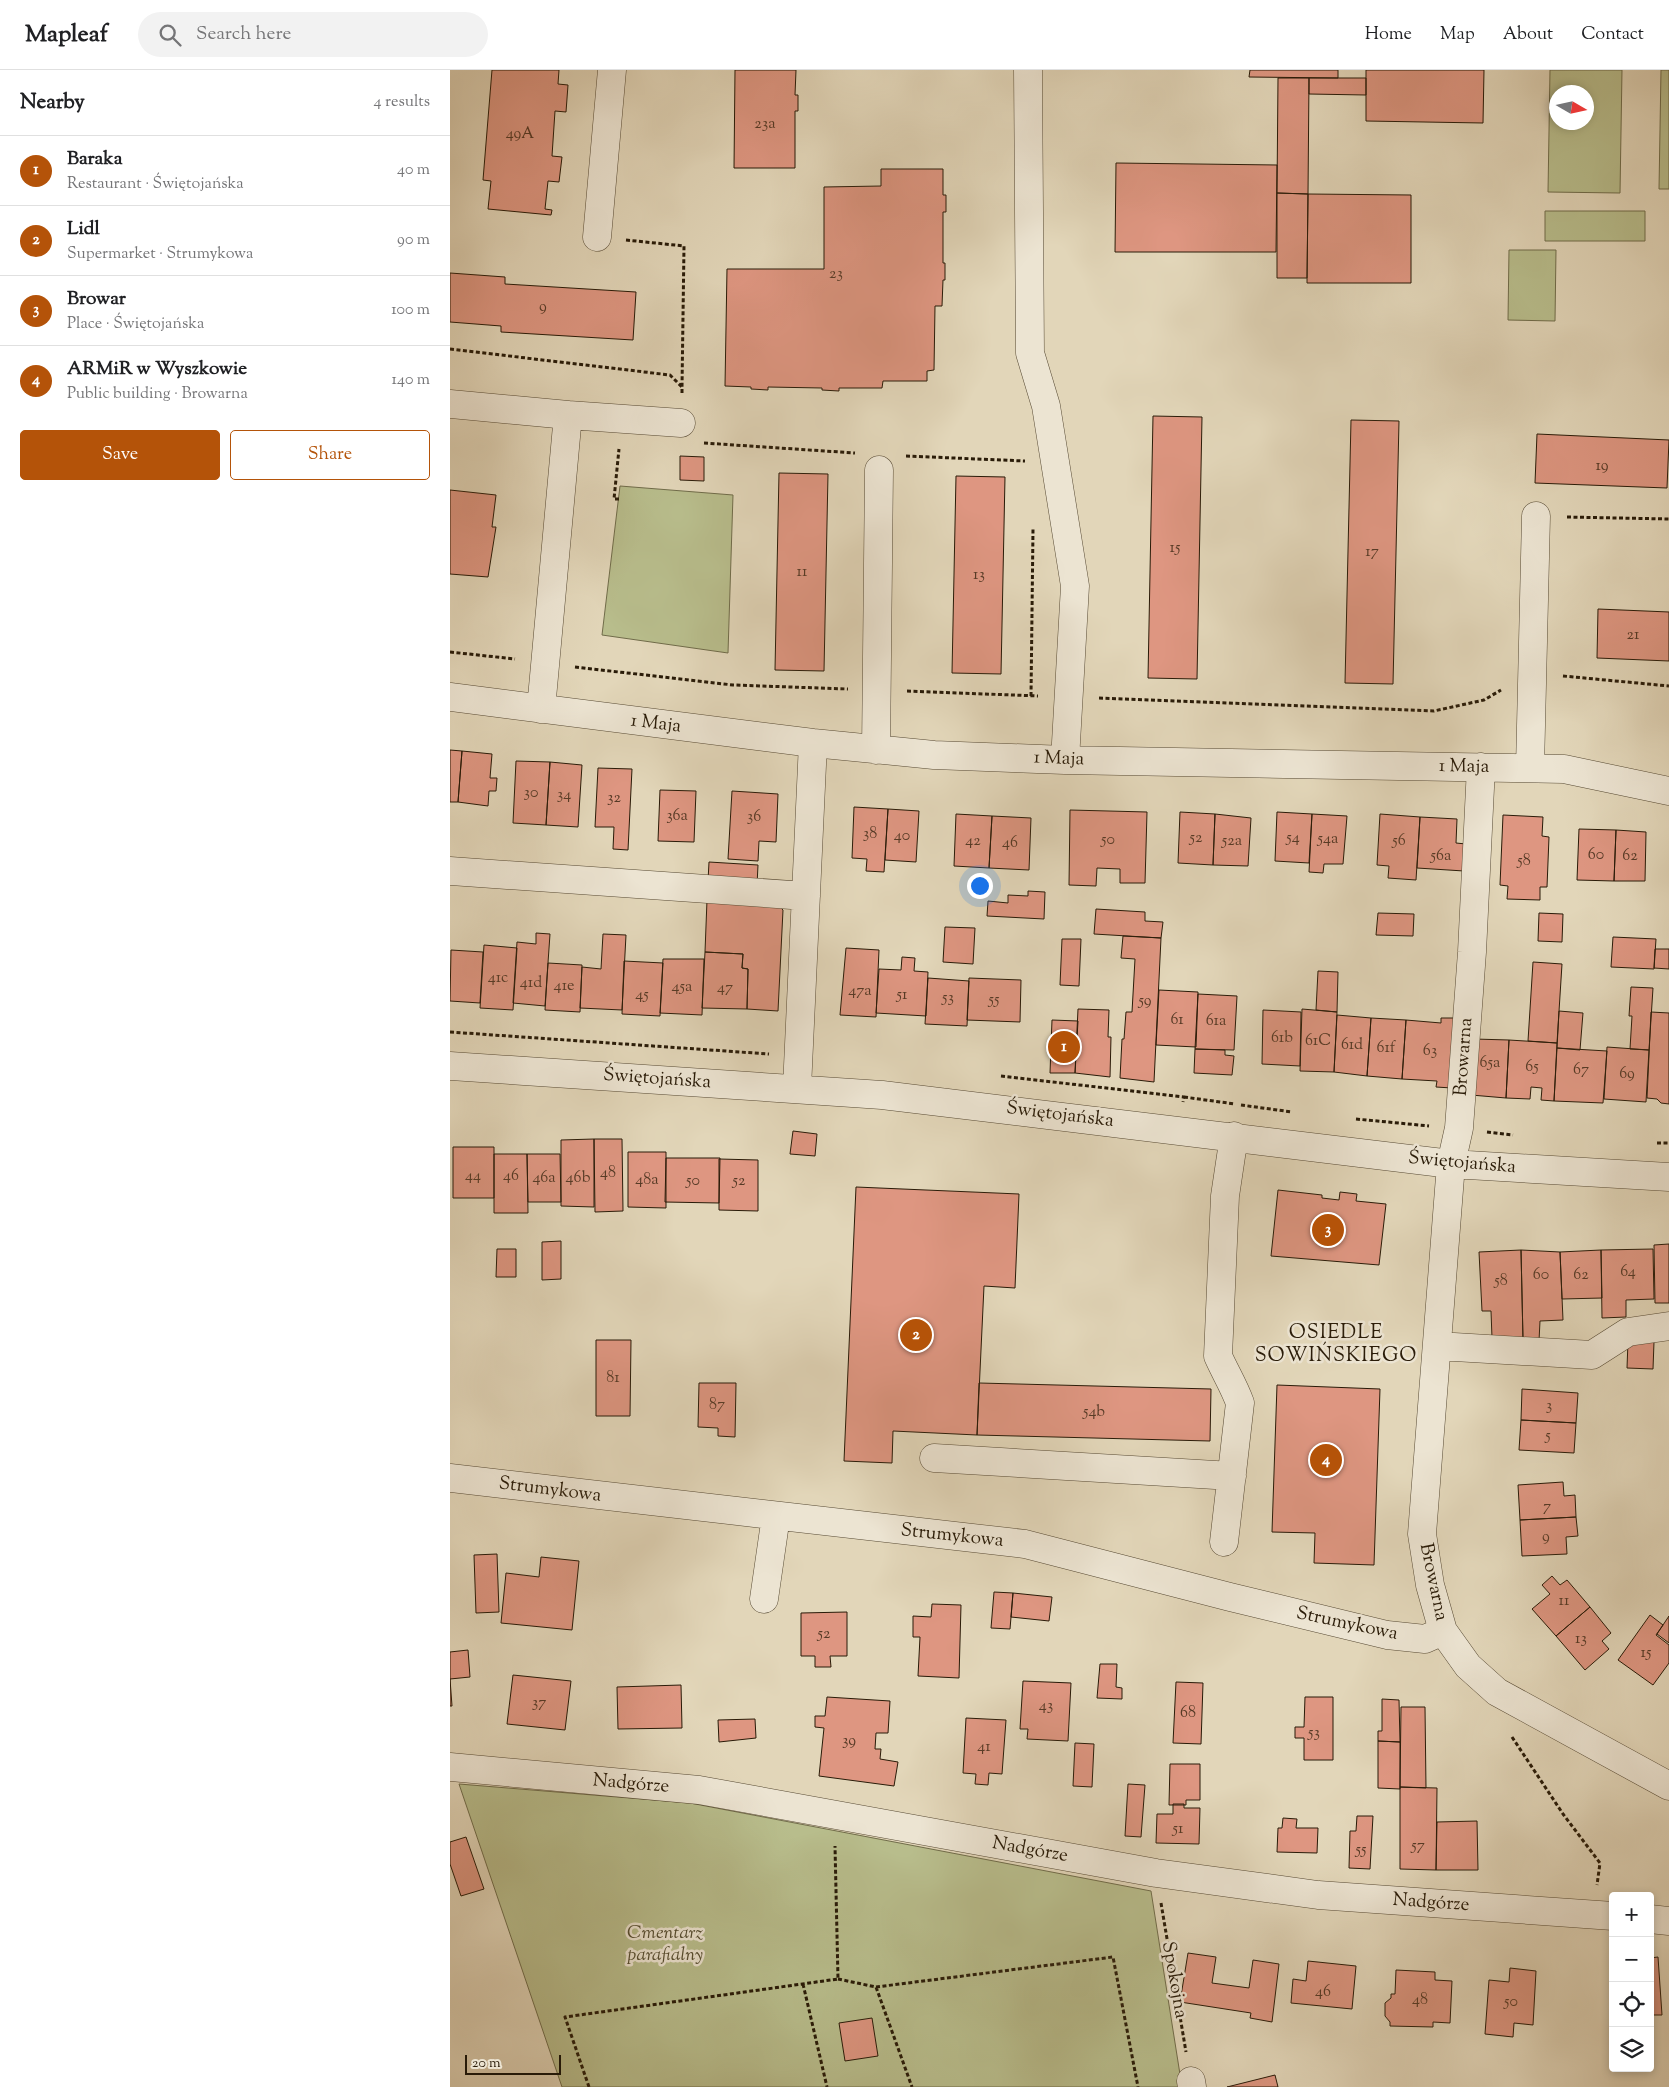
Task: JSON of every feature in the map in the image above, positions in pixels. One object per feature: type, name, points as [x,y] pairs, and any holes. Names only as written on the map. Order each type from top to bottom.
[{"type":"street","points":[[597,237],[612,70]]},
{"type":"street","points":[[1028,70],[1030,353],[1046,406],[1075,586],[1065,760]]},
{"type":"street","points":[[450,404],[681,423]]},
{"type":"street","points":[[541,709],[568,415]]},
{"type":"street","points":[[876,750],[888,463]]},
{"type":"street","points":[[1530,768],[1536,516]]},
{"type":"street","name":"1 Maja","points":[[450,697],[813,743],[934,755],[1065,760],[1564,769],[1669,791]]},
{"type":"street","points":[[797,1088],[813,743]]},
{"type":"street","name":"Browarna","points":[[1481,767],[1472,952],[1459,1128],[1451,1164],[1422,1534],[1430,1585],[1443,1631],[1468,1666],[1497,1692],[1669,1786]]},
{"type":"street","points":[[450,871],[806,896]]},
{"type":"street","name":"Świętojańska","points":[[450,1066],[797,1088],[956,1102],[1451,1164],[1669,1177]]},
{"type":"street","points":[[1224,1542],[1240,1403],[1233,1384],[1218,1356],[1224,1196],[1234,1136]]},
{"type":"street","points":[[1437,1346],[1592,1355],[1628,1332],[1669,1326]]},
{"type":"street","points":[[934,1458],[1232,1476]]},
{"type":"street","name":"Strumykowa","points":[[450,1478],[1025,1544],[1230,1598],[1387,1635],[1425,1639],[1443,1631]]},
{"type":"street","points":[[764,1599],[776,1516]]},
{"type":"street","name":"Nadgórze","points":[[450,1767],[699,1790],[1156,1873],[1318,1895],[1609,1916]]},
{"type":"street","points":[[1654,1919],[1669,1920]]},
{"type":"path","points":[[450,349],[670,375],[682,387],[681,441],[858,453]]},
{"type":"path","points":[[619,499],[614,498],[622,418]]},
{"type":"path","points":[[888,463],[1034,461]]},
{"type":"path","points":[[1536,516],[1669,519]]},
{"type":"path","points":[[1031,696],[1033,520]]},
{"type":"path","points":[[1508,1730],[1563,1814],[1600,1862],[1596,1891]]},
{"type":"path","points":[[834,1840],[838,1979]]},
{"type":"path","name":"Spokojna","points":[[1156,1873],[1192,2084]]},
{"type":"path","points":[[589,2087],[565,2017],[838,1979],[876,1986],[1113,1957],[1138,2087]]},
{"type":"path","points":[[803,1984],[827,2087]]},
{"type":"path","points":[[876,1986],[912,2087]]},
{"type":"green space","points":[[1550,70],[1622,70],[1620,193],[1548,192],[1549,130],[1594,130],[1594,85],[1550,85]]},
{"type":"green space","points":[[1661,70],[1669,70],[1669,189],[1659,189]]},
{"type":"green space","points":[[1545,211],[1645,211],[1645,241],[1545,241]]},
{"type":"green space","points":[[1509,250],[1556,250],[1555,321],[1508,320]]},
{"type":"green space","points":[[620,486],[733,495],[728,653],[602,635]]},
{"type":"green space","name":"Cmentarz parafialny","points":[[459,1784],[690,1803],[1151,1891],[1182,2087],[562,2087]]},
{"type":"building","points":[[492,70],[559,70],[558,84],[568,85],[566,112],[555,111],[552,156],[562,157],[559,182],[548,181],[545,209],[552,210],[551,215],[488,209],[491,181],[483,180]]},
{"type":"building","points":[[735,70],[796,70],[795,95],[798,95],[798,111],[795,111],[795,168],[734,168]]},
{"type":"building","points":[[1250,70],[1338,70],[1338,78],[1249,77]]},
{"type":"building","points":[[1366,70],[1484,70],[1483,123],[1366,121]]},
{"type":"building","points":[[1278,78],[1309,78],[1308,194],[1277,193]]},
{"type":"building","points":[[1309,78],[1366,78],[1366,95],[1309,94]]},
{"type":"building","points":[[1116,163],[1277,165],[1276,252],[1115,252]]},
{"type":"building","points":[[881,169],[943,169],[943,195],[946,195],[946,212],[943,212],[945,280],[943,280],[942,306],[935,306],[934,370],[927,371],[927,381],[883,381],[882,388],[839,388],[839,391],[822,390],[822,388],[768,387],[768,390],[725,386],[727,269],[824,269],[824,187],[881,186]]},
{"type":"building","points":[[1277,193],[1308,194],[1307,278],[1277,278]]},
{"type":"building","points":[[1308,194],[1411,195],[1411,283],[1307,283]]},
{"type":"building","points":[[450,273],[505,277],[505,284],[636,292],[633,340],[501,332],[501,326],[450,322]]},
{"type":"building","points":[[1153,416],[1202,417],[1197,679],[1148,678]]},
{"type":"building","points":[[1351,420],[1399,421],[1393,684],[1345,683]]},
{"type":"building","points":[[1537,434],[1669,440],[1667,488],[1535,483]]},
{"type":"building","points":[[680,456],[704,457],[704,481],[680,480]]},
{"type":"building","points":[[779,473],[828,474],[824,671],[775,670]]},
{"type":"building","points":[[956,476],[1005,477],[1001,674],[952,673]]},
{"type":"building","points":[[450,490],[496,495],[492,527],[496,527],[488,577],[450,574]]},
{"type":"building","points":[[1598,609],[1669,612],[1669,661],[1597,658]]},
{"type":"building","points":[[450,750],[462,751],[458,802],[450,802]]},
{"type":"building","points":[[462,751],[492,754],[490,778],[497,778],[496,791],[489,791],[488,806],[458,802]]},
{"type":"building","points":[[516,761],[550,762],[546,825],[513,823]]},
{"type":"building","points":[[550,762],[582,765],[578,827],[546,825]]},
{"type":"building","points":[[598,768],[632,769],[628,850],[613,849],[614,827],[595,827]]},
{"type":"building","points":[[660,790],[696,791],[694,842],[658,841]]},
{"type":"building","points":[[732,791],[778,794],[776,842],[759,841],[758,861],[728,859]]},
{"type":"building","points":[[854,807],[888,809],[884,872],[866,871],[867,859],[852,858]]},
{"type":"building","points":[[888,809],[919,811],[916,862],[885,860]]},
{"type":"building","points":[[1070,810],[1147,812],[1145,883],[1120,883],[1120,869],[1097,868],[1096,886],[1069,885]]},
{"type":"building","points":[[1180,812],[1215,814],[1213,865],[1178,863]]},
{"type":"building","points":[[1277,812],[1312,814],[1309,863],[1275,861]]},
{"type":"building","points":[[956,814],[992,816],[989,868],[954,866]]},
{"type":"building","points":[[1215,814],[1251,818],[1248,866],[1213,865]]},
{"type":"building","points":[[1312,814],[1347,816],[1343,864],[1324,864],[1323,873],[1309,872]]},
{"type":"building","points":[[1380,814],[1420,817],[1416,880],[1388,878],[1389,866],[1377,865]]},
{"type":"building","points":[[1503,815],[1543,817],[1542,836],[1549,837],[1547,887],[1540,887],[1540,900],[1507,899],[1508,886],[1500,885]]},
{"type":"building","points":[[992,816],[1031,818],[1029,870],[989,868]]},
{"type":"building","points":[[1420,817],[1457,819],[1456,843],[1466,844],[1464,871],[1417,868]]},
{"type":"building","points":[[1579,829],[1616,830],[1614,881],[1577,880]]},
{"type":"building","points":[[1616,830],[1646,832],[1645,881],[1614,881]]},
{"type":"building","points":[[709,862],[758,865],[757,885],[708,881]]},
{"type":"building","points":[[1028,891],[1045,892],[1044,919],[987,916],[988,901],[1008,903],[1008,895],[1028,896]]},
{"type":"building","points":[[707,900],[779,906],[783,910],[778,1011],[747,1009],[748,969],[742,968],[743,954],[705,952]]},
{"type":"building","points":[[1096,909],[1145,912],[1145,921],[1163,922],[1161,938],[1094,934]]},
{"type":"building","points":[[1378,913],[1414,914],[1413,936],[1376,935]]},
{"type":"building","points":[[1539,913],[1563,914],[1562,942],[1538,941]]},
{"type":"building","points":[[945,927],[975,928],[973,964],[943,962]]},
{"type":"building","points":[[536,933],[550,934],[545,1006],[513,1003],[517,942],[536,944]]},
{"type":"building","points":[[603,934],[626,935],[622,1010],[580,1008],[582,967],[601,969]]},
{"type":"building","points":[[1123,936],[1161,938],[1154,1082],[1120,1078],[1122,1039],[1124,1039],[1126,1012],[1132,1012],[1135,959],[1121,958]]},
{"type":"building","points":[[1613,937],[1656,939],[1654,969],[1611,967]]},
{"type":"building","points":[[1062,939],[1081,939],[1079,986],[1060,985]]},
{"type":"building","points":[[484,945],[517,948],[513,1010],[480,1008]]},
{"type":"building","points":[[846,948],[879,950],[876,1017],[840,1015]]},
{"type":"building","points":[[1655,949],[1669,949],[1669,969],[1654,968]]},
{"type":"building","points":[[451,950],[483,952],[480,1003],[450,1001]]},
{"type":"building","points":[[705,952],[743,954],[742,968],[748,969],[747,1009],[702,1008]]},
{"type":"building","points":[[902,957],[915,958],[914,971],[928,972],[926,1016],[876,1013],[879,969],[901,970]]},
{"type":"building","points":[[663,959],[704,959],[702,1015],[660,1013]]},
{"type":"building","points":[[624,961],[663,963],[660,1016],[622,1014]]},
{"type":"building","points":[[1533,962],[1562,964],[1557,1043],[1528,1041]]},
{"type":"building","points":[[548,963],[582,965],[580,1012],[545,1010]]},
{"type":"building","points":[[1318,971],[1338,972],[1337,1012],[1316,1010]]},
{"type":"building","points":[[928,978],[969,981],[967,1026],[925,1024]]},
{"type":"building","points":[[969,978],[1021,980],[1020,1022],[967,1020]]},
{"type":"building","points":[[1631,987],[1653,988],[1649,1050],[1630,1049],[1632,1016],[1629,1016]]},
{"type":"building","points":[[1159,990],[1198,992],[1196,1047],[1156,1045]]},
{"type":"building","points":[[1198,994],[1237,996],[1234,1050],[1195,1049]]},
{"type":"building","points":[[1078,1009],[1109,1010],[1108,1037],[1111,1037],[1110,1077],[1075,1073]]},
{"type":"building","points":[[1302,1009],[1337,1012],[1334,1072],[1300,1071]]},
{"type":"building","points":[[1263,1010],[1301,1012],[1300,1066],[1262,1064]]},
{"type":"building","points":[[1559,1011],[1583,1013],[1580,1050],[1557,1048]]},
{"type":"building","points":[[1651,1012],[1669,1013],[1669,1104],[1661,1103],[1657,1099],[1647,1098]]},
{"type":"building","points":[[1337,1015],[1371,1018],[1367,1076],[1334,1072]]},
{"type":"building","points":[[1371,1018],[1406,1020],[1402,1079],[1367,1076]]},
{"type":"building","points":[[1441,1018],[1458,1018],[1452,1088],[1436,1087],[1437,1081],[1402,1079],[1406,1020],[1441,1023]]},
{"type":"building","points":[[1052,1020],[1078,1021],[1075,1073],[1050,1073]]},
{"type":"building","points":[[1474,1039],[1509,1040],[1506,1098],[1471,1095]]},
{"type":"building","points":[[1509,1040],[1557,1043],[1554,1101],[1541,1100],[1542,1088],[1531,1087],[1530,1099],[1506,1098]]},
{"type":"building","points":[[1607,1047],[1649,1050],[1646,1102],[1604,1099]]},
{"type":"building","points":[[1557,1048],[1607,1051],[1603,1103],[1554,1101]]},
{"type":"building","points":[[1195,1049],[1225,1050],[1225,1055],[1234,1056],[1232,1075],[1194,1073]]},
{"type":"building","points":[[793,1131],[817,1134],[815,1156],[790,1154]]},
{"type":"building","points":[[594,1139],[622,1139],[623,1211],[595,1212]]},
{"type":"building","points":[[594,1139],[594,1207],[561,1206],[561,1140]]},
{"type":"building","points":[[453,1147],[494,1147],[494,1198],[453,1198]]},
{"type":"building","points":[[628,1152],[666,1152],[666,1208],[628,1207]]},
{"type":"building","points":[[494,1154],[527,1154],[528,1213],[494,1213]]},
{"type":"building","points":[[527,1154],[560,1154],[561,1202],[528,1202]]},
{"type":"building","points":[[666,1158],[720,1158],[719,1203],[665,1202]]},
{"type":"building","points":[[719,1159],[758,1160],[758,1211],[719,1210]]},
{"type":"building","points":[[856,1187],[1019,1194],[1015,1288],[984,1286],[977,1435],[893,1431],[892,1463],[844,1461]]},
{"type":"building","points":[[1278,1190],[1322,1195],[1322,1198],[1339,1200],[1340,1192],[1357,1194],[1356,1201],[1386,1204],[1379,1265],[1271,1256]]},
{"type":"building","points":[[561,1241],[561,1279],[542,1280],[542,1242]]},
{"type":"building","points":[[1669,1244],[1669,1303],[1655,1303],[1654,1245]]},
{"type":"building","points":[[497,1249],[516,1249],[516,1277],[496,1277]]},
{"type":"building","points":[[1653,1249],[1654,1299],[1626,1300],[1626,1317],[1602,1318],[1601,1250]]},
{"type":"building","points":[[1521,1250],[1523,1340],[1492,1338],[1491,1311],[1482,1311],[1479,1252]]},
{"type":"building","points":[[1521,1250],[1560,1252],[1563,1320],[1540,1321],[1539,1341],[1523,1340]]},
{"type":"building","points":[[1601,1250],[1602,1298],[1562,1299],[1560,1252]]},
{"type":"building","points":[[596,1340],[631,1340],[630,1416],[596,1416]]},
{"type":"building","points":[[1628,1341],[1654,1342],[1653,1369],[1627,1368]]},
{"type":"building","points":[[699,1383],[736,1383],[735,1437],[718,1436],[718,1428],[698,1427]]},
{"type":"building","points":[[979,1383],[1211,1389],[1210,1441],[977,1435]]},
{"type":"building","points":[[1277,1385],[1380,1389],[1374,1565],[1314,1563],[1315,1533],[1272,1532]]},
{"type":"building","points":[[1522,1389],[1578,1393],[1576,1423],[1521,1420]]},
{"type":"building","points":[[1521,1420],[1576,1423],[1574,1453],[1519,1450]]},
{"type":"building","points":[[1563,1482],[1564,1496],[1575,1495],[1576,1517],[1520,1520],[1518,1485]]},
{"type":"building","points":[[1576,1517],[1578,1536],[1566,1537],[1567,1554],[1522,1556],[1520,1520]]},
{"type":"building","points":[[497,1554],[499,1612],[476,1613],[474,1555]]},
{"type":"building","points":[[541,1557],[579,1561],[572,1630],[501,1623],[506,1573],[539,1577]]},
{"type":"building","points":[[1552,1576],[1560,1585],[1567,1580],[1590,1607],[1556,1636],[1532,1609],[1550,1594],[1542,1585]]},
{"type":"building","points":[[994,1592],[1013,1593],[1010,1629],[991,1628]]},
{"type":"building","points":[[1013,1593],[1052,1597],[1049,1621],[1011,1617]]},
{"type":"building","points":[[932,1604],[961,1605],[959,1678],[918,1676],[920,1637],[913,1637],[913,1616],[931,1617]]},
{"type":"building","points":[[1590,1607],[1611,1633],[1602,1641],[1609,1649],[1585,1670],[1556,1636]]},
{"type":"building","points":[[847,1612],[847,1656],[830,1656],[831,1667],[815,1667],[815,1656],[801,1656],[801,1613]]},
{"type":"building","points":[[1650,1615],[1663,1625],[1656,1635],[1669,1645],[1669,1663],[1653,1685],[1618,1660]]},
{"type":"building","points":[[1669,1616],[1669,1643],[1657,1634]]},
{"type":"building","points":[[468,1650],[470,1677],[450,1679],[450,1652]]},
{"type":"building","points":[[1100,1664],[1117,1664],[1116,1687],[1122,1688],[1122,1699],[1097,1698]]},
{"type":"building","points":[[513,1675],[571,1681],[565,1730],[507,1724]]},
{"type":"building","points":[[450,1679],[452,1706],[450,1706]]},
{"type":"building","points":[[1023,1681],[1071,1683],[1068,1741],[1027,1739],[1028,1729],[1020,1729]]},
{"type":"building","points":[[1176,1682],[1203,1683],[1201,1744],[1173,1743]]},
{"type":"building","points":[[681,1685],[682,1728],[618,1729],[617,1687]]},
{"type":"building","points":[[827,1697],[890,1701],[888,1733],[876,1733],[875,1749],[881,1749],[880,1759],[898,1762],[894,1786],[819,1776],[824,1728],[815,1727],[815,1716],[825,1716]]},
{"type":"building","points":[[1305,1697],[1333,1697],[1333,1760],[1304,1760],[1304,1738],[1295,1738],[1295,1727],[1304,1727]]},
{"type":"building","points":[[1382,1699],[1399,1700],[1400,1742],[1378,1741],[1378,1731],[1382,1731]]},
{"type":"building","points":[[1401,1707],[1425,1707],[1426,1788],[1400,1787]]},
{"type":"building","points":[[966,1718],[1006,1720],[1002,1774],[989,1773],[988,1785],[975,1784],[976,1774],[963,1773]]},
{"type":"building","points":[[755,1719],[756,1738],[719,1742],[718,1720]]},
{"type":"building","points":[[1378,1741],[1400,1742],[1400,1789],[1378,1788]]},
{"type":"building","points":[[1075,1743],[1094,1744],[1092,1787],[1073,1786]]},
{"type":"building","points":[[1170,1764],[1200,1764],[1200,1800],[1186,1800],[1186,1805],[1169,1805]]},
{"type":"building","points":[[1128,1784],[1145,1785],[1141,1837],[1125,1836]]},
{"type":"building","points":[[1400,1787],[1437,1788],[1436,1870],[1400,1869]]},
{"type":"building","points":[[1173,1804],[1184,1804],[1184,1808],[1200,1808],[1199,1844],[1156,1843],[1157,1814],[1173,1814]]},
{"type":"building","points":[[1357,1816],[1373,1816],[1370,1869],[1349,1868],[1350,1831],[1356,1831]]},
{"type":"building","points":[[1283,1818],[1297,1819],[1296,1828],[1318,1828],[1317,1853],[1277,1852],[1278,1828],[1282,1828]]},
{"type":"building","points":[[1477,1821],[1478,1870],[1436,1870],[1437,1822]]},
{"type":"building","points":[[466,1837],[484,1889],[461,1896],[450,1864],[450,1842]]},
{"type":"building","points":[[1188,1953],[1216,1957],[1212,1983],[1249,1988],[1253,1960],[1279,1964],[1272,2022],[1250,2018],[1251,2013],[1180,2002]]},
{"type":"building","points":[[1658,1957],[1662,2015],[1654,2015],[1654,1958]]},
{"type":"building","points":[[1308,1961],[1356,1966],[1352,2009],[1291,2003],[1293,1979],[1306,1981]]},
{"type":"building","points":[[1510,1968],[1536,1971],[1533,2025],[1514,2023],[1513,2037],[1485,2034],[1489,1980],[1509,1982]]},
{"type":"building","points":[[1396,1970],[1435,1972],[1435,1980],[1452,1981],[1450,2023],[1433,2022],[1433,2027],[1390,2026],[1390,2022],[1385,2016],[1385,2003],[1391,1998],[1391,1994],[1395,1994]]},
{"type":"building","points":[[872,2018],[878,2056],[845,2061],[839,2023]]},
{"type":"building","points":[[1275,2075],[1278,2087],[1227,2087]]},
{"type":"place","name":"Baraka","points":[[1064,1047]]},
{"type":"place","name":"Browar","points":[[1328,1230]]},
{"type":"place","name":"Lidl","points":[[916,1335]]},
{"type":"place","name":"ARMiR w Wyszkowie","points":[[1326,1460]]},
{"type":"district","name":"OSIEDLE SOWIŃSKIEGO","points":[[1336,1344]]}]
